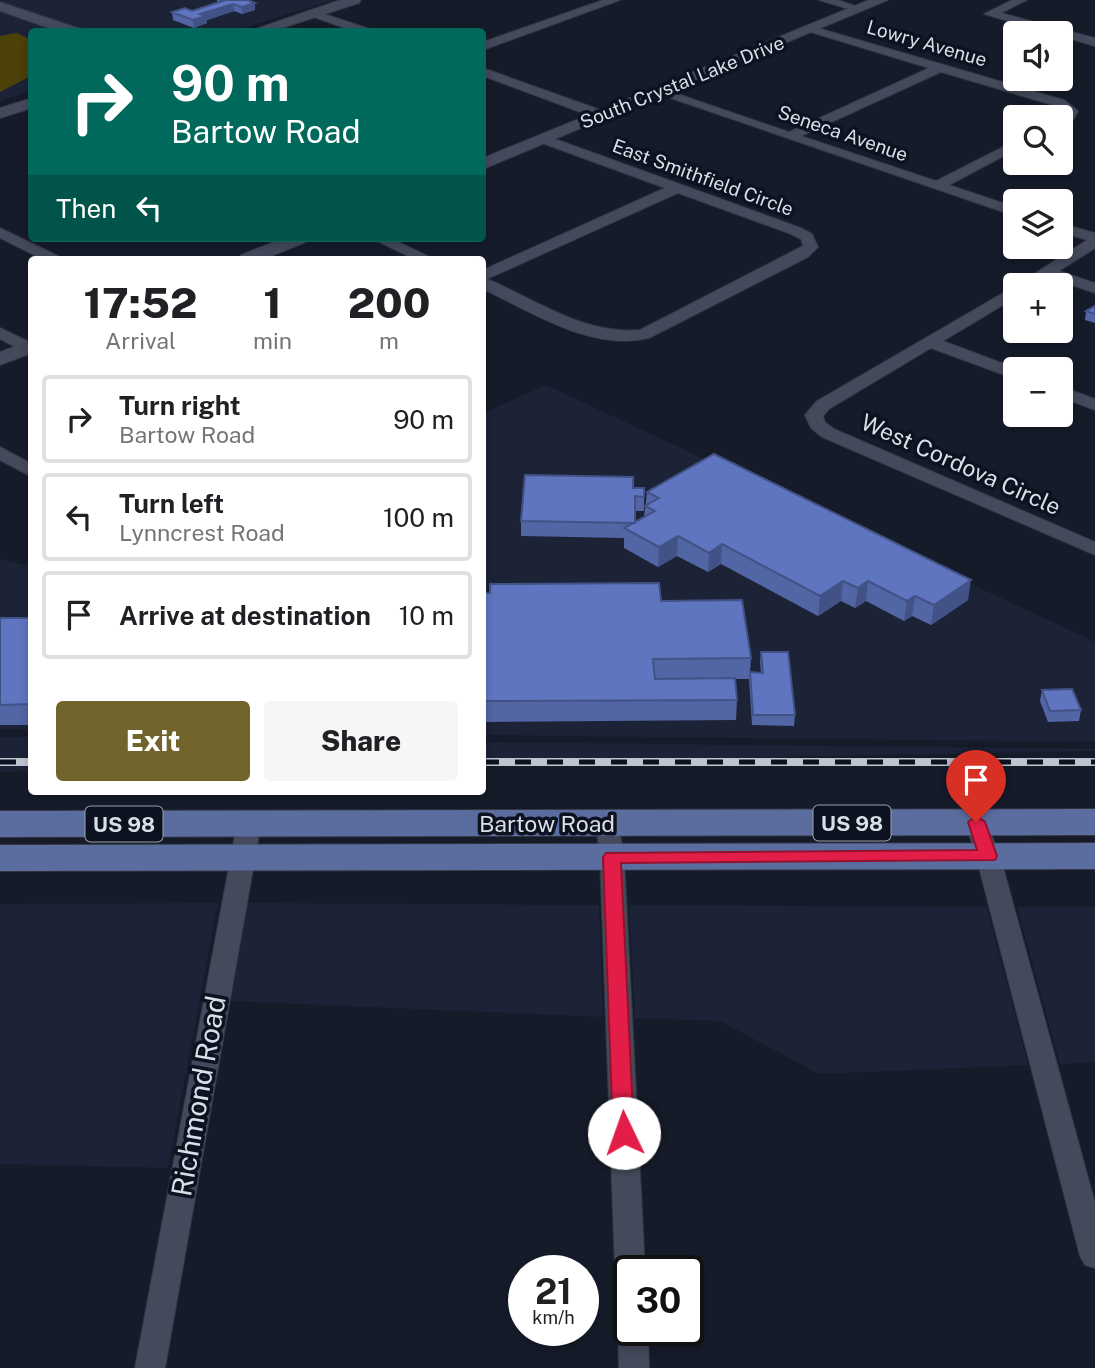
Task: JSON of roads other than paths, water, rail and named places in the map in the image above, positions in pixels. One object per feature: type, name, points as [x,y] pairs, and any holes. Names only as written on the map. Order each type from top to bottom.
[{"type":"main road","name":"Bartow Road","points":[[0,858],[245,841],[982,839],[1095,822]]},
{"type":"main road","name":"Bartow Road","points":[[0,824],[245,841]]},
{"type":"main road","name":"Bartow Road","points":[[982,839],[1095,856]]},
{"type":"street","points":[[8,0],[67,28]]},
{"type":"street","points":[[266,28],[354,0]]},
{"type":"street","points":[[486,45],[614,0]]},
{"type":"street","name":"Lowry Avenue","points":[[825,0],[858,9]]},
{"type":"street","name":"South Crystal Lake Drive","points":[[486,163],[881,0]]},
{"type":"street","points":[[1021,0],[990,14],[1095,42]]},
{"type":"street","points":[[0,6],[24,16],[55,23]]},
{"type":"street","points":[[312,13],[357,28]]},
{"type":"street","name":"Lowry Avenue","points":[[811,29],[1063,105]]},
{"type":"street","points":[[790,136],[939,68]]},
{"type":"street","points":[[486,73],[601,115]]},
{"type":"street","name":"Seneca Avenue","points":[[659,92],[1003,208]]},
{"type":"street","points":[[0,113],[28,104]]},
{"type":"street","name":"East Smithfield Circle","points":[[486,284],[600,335],[631,338],[643,335],[803,254],[811,247],[808,239],[796,231],[544,139]]},
{"type":"street","points":[[938,185],[1003,151]]},
{"type":"street","points":[[486,275],[676,188]]},
{"type":"street","points":[[0,232],[47,256]]},
{"type":"street","points":[[1073,232],[1095,240]]},
{"type":"street","points":[[1048,272],[1095,240]]},
{"type":"street","points":[[255,256],[290,242]]},
{"type":"street","points":[[388,242],[420,256]]},
{"type":"street","points":[[1048,272],[1095,288]]},
{"type":"street","points":[[931,342],[1003,298]]},
{"type":"street","points":[[0,333],[28,346]]},
{"type":"street","points":[[931,342],[1003,369]]},
{"type":"street","name":"West Cordova Circle","points":[[931,342],[823,405],[814,415],[817,424],[828,432],[1095,549]]},
{"type":"street","points":[[0,359],[28,346]]},
{"type":"street","points":[[1073,396],[1095,405]]},
{"type":"street","points":[[0,452],[28,470]]},
{"type":"street","points":[[982,839],[1095,1256]]},
{"type":"street","points":[[610,840],[629,1255]]},
{"type":"street","name":"Richmond Road","points":[[150,1368],[245,841]]},
{"type":"street","points":[[633,1346],[634,1368]]},
{"type":"railway","points":[[0,762],[28,762]]},
{"type":"railway","points":[[486,762],[1095,762]]}]
